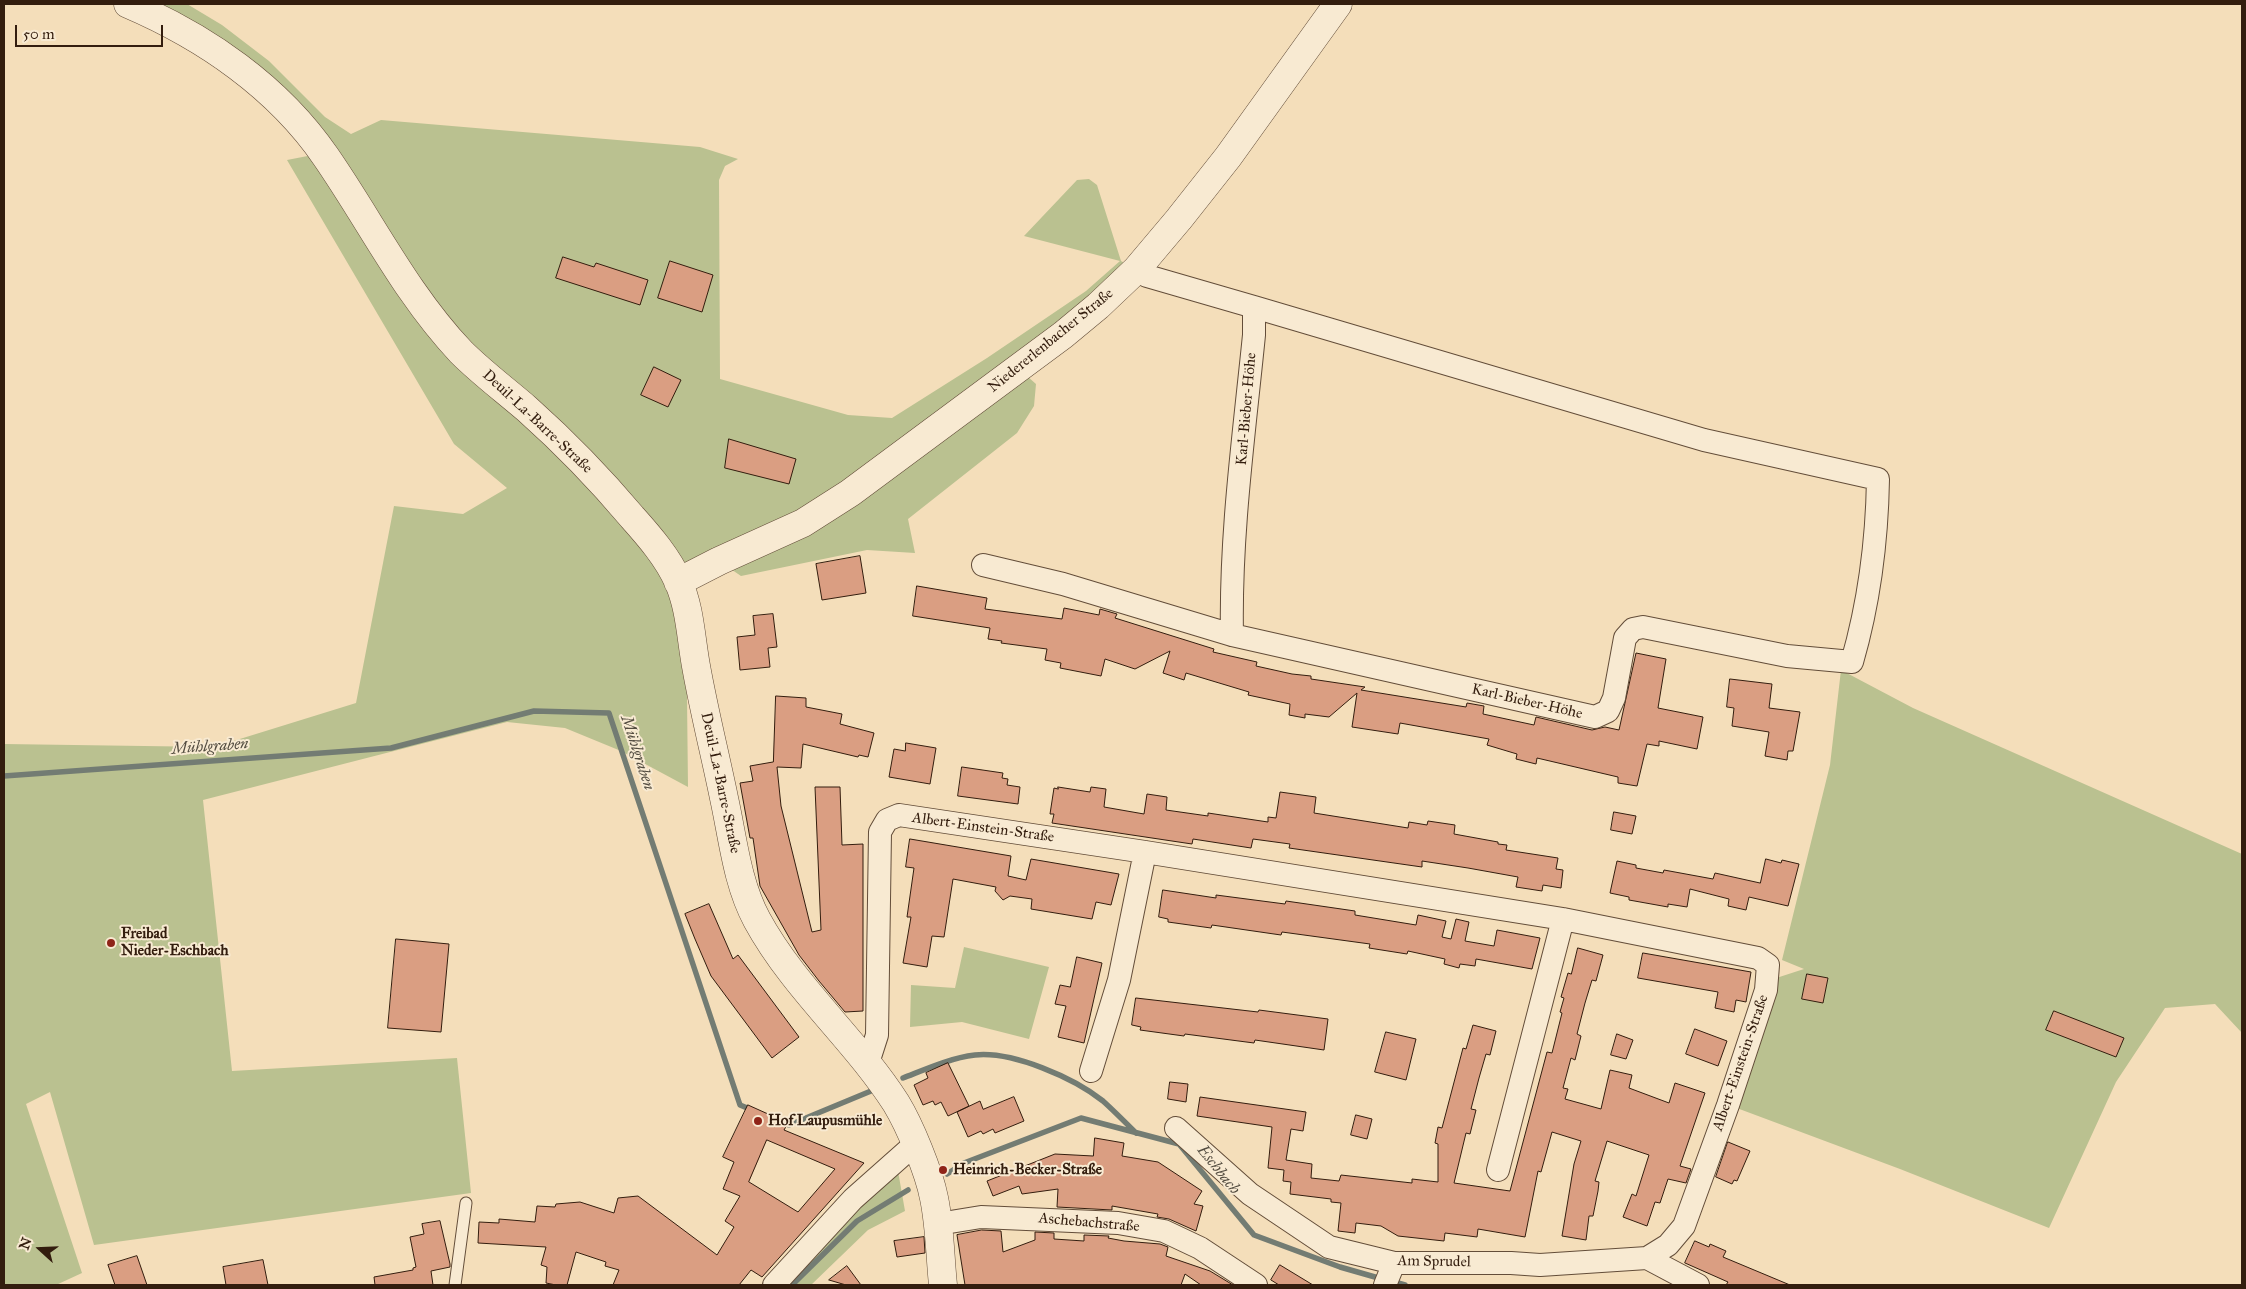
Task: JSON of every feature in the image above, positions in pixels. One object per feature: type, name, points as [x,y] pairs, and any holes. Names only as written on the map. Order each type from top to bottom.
[{"type":"street","name":"Deuil-La-Barre-Straße","points":[[128,4],[161,18],[196,38],[232,62],[270,93],[324,153],[407,284],[435,322],[464,354],[533,415],[617,499],[663,556],[678,582],[686,609],[704,712],[740,879],[756,919],[790,970],[868,1063],[898,1106],[934,1194],[942,1285]]},
{"type":"street","name":"Niedererlenbacher Straße","points":[[678,582],[802,523],[850,493],[1063,335],[1136,270],[1228,157],[1338,4]]},
{"type":"street","points":[[1136,270],[1147,276],[1254,307]]},
{"type":"street","name":"Karl-Bieber-Höhe","points":[[984,565],[1063,584],[1232,635],[1595,717],[1608,711],[1614,698],[1625,638],[1633,629],[1643,627],[1787,656],[1852,662],[1862,628],[1877,526],[1878,479],[1695,437],[1254,307],[1254,335],[1233,550],[1231,588],[1232,635]]},
{"type":"street","name":"Albert-Einstein-Straße","points":[[868,1063],[877,1036],[880,832],[887,820],[899,815],[1145,852],[1563,919],[1758,958],[1768,966],[1766,990],[1728,1105],[1684,1226],[1668,1245],[1647,1258]]},
{"type":"street","points":[[1091,1071],[1119,980],[1145,852]]},
{"type":"street","points":[[1498,1170],[1563,919]]},
{"type":"street","name":"Am Sprudel","points":[[1176,1128],[1250,1194],[1329,1247],[1394,1263],[1511,1263],[1540,1265],[1647,1258]]},
{"type":"street","points":[[774,1285],[853,1199],[915,1144]]},
{"type":"street","name":"Aschebachstraße","points":[[938,1224],[981,1217],[1118,1222],[1164,1231],[1200,1248],[1256,1285]]},
{"type":"street","points":[[1647,1258],[1698,1285]]},
{"type":"street","points":[[1385,1285],[1394,1263]]},
{"type":"lane","points":[[455,1285],[466,1203]]},
{"type":"green space","points":[[128,4],[187,4],[222,25],[269,61],[325,117],[351,134],[381,120],[700,147],[738,159],[725,166],[719,180],[720,379],[848,415],[892,418],[987,358],[1086,291],[1120,261],[1024,236],[1077,180],[1089,179],[1097,185],[1121,261],[1136,270],[1019,369],[1036,384],[1034,406],[1017,433],[908,519],[915,553],[867,550],[741,576],[719,561],[679,582],[686,609],[688,787],[621,751],[565,728],[507,722],[203,800],[232,1071],[457,1058],[471,1193],[94,1245],[50,1092],[26,1104],[82,1273],[56,1285],[4,1285],[4,744],[214,747],[356,703],[394,506],[463,514],[507,488],[454,444],[287,160],[323,153],[300,125]]},
{"type":"green space","points":[[1841,670],[1913,708],[2242,854],[2242,1033],[2215,1004],[2165,1008],[2116,1082],[2049,1228],[1900,1169],[1734,1107],[1764,982],[1804,969],[1782,960],[1830,765]]},
{"type":"green space","points":[[964,947],[1049,967],[1029,1039],[962,1022],[910,1027],[911,985],[955,988]]},
{"type":"green space","points":[[898,1171],[905,1211],[868,1230],[811,1285],[778,1285]]},
{"type":"building","points":[[563,257],[594,267],[596,263],[648,280],[640,305],[556,278]]},
{"type":"building","points":[[670,261],[713,275],[702,312],[658,298]]},
{"type":"building","points":[[654,367],[681,380],[668,407],[641,395]]},
{"type":"building","points":[[729,439],[796,459],[789,484],[725,468]]},
{"type":"building","points":[[860,556],[866,593],[822,600],[816,564]]},
{"type":"building","points":[[917,586],[987,598],[985,609],[1062,619],[1064,608],[1099,615],[1100,609],[1117,614],[1115,618],[1214,649],[1213,652],[1257,662],[1256,666],[1311,676],[1311,679],[1365,687],[1361,690],[1466,707],[1467,703],[1484,706],[1483,714],[1534,725],[1536,717],[1592,730],[1605,727],[1619,730],[1636,653],[1666,659],[1658,708],[1703,717],[1697,749],[1659,741],[1659,746],[1647,744],[1637,786],[1618,783],[1618,777],[1537,758],[1536,764],[1516,759],[1517,754],[1487,745],[1489,739],[1400,723],[1398,734],[1352,727],[1357,693],[1329,717],[1305,714],[1305,718],[1289,715],[1290,704],[1248,695],[1249,692],[1186,673],[1184,680],[1163,673],[1170,651],[1135,669],[1105,659],[1101,676],[1060,668],[1061,663],[1045,660],[1047,649],[1001,643],[1002,641],[988,639],[990,628],[913,616]]},
{"type":"building","points":[[773,614],[777,647],[768,648],[770,667],[740,670],[737,637],[755,635],[753,616]]},
{"type":"building","points":[[1730,679],[1772,684],[1769,708],[1800,712],[1793,751],[1788,751],[1787,760],[1765,756],[1769,732],[1732,726],[1734,708],[1727,707]]},
{"type":"building","points":[[776,696],[806,698],[806,707],[842,714],[840,724],[874,733],[868,757],[859,755],[858,757],[803,744],[801,768],[777,767],[781,806],[812,932],[821,930],[815,787],[840,787],[842,845],[863,844],[863,1011],[845,1012],[819,981],[799,955],[760,886],[753,838],[750,838],[740,783],[753,781],[750,766],[773,762]]},
{"type":"building","points":[[906,743],[936,748],[930,784],[889,777],[894,749],[905,751]]},
{"type":"building","points":[[962,767],[1003,773],[1002,778],[1008,779],[1007,785],[1020,787],[1018,804],[958,796]]},
{"type":"building","points":[[1058,787],[1090,792],[1091,787],[1106,789],[1104,807],[1144,814],[1147,794],[1167,797],[1166,810],[1208,816],[1208,813],[1268,822],[1268,817],[1276,818],[1280,792],[1316,797],[1314,813],[1408,828],[1409,822],[1427,825],[1428,821],[1455,825],[1454,834],[1498,842],[1498,844],[1507,845],[1506,850],[1558,858],[1556,869],[1563,870],[1561,888],[1543,885],[1542,891],[1516,887],[1518,877],[1422,861],[1422,867],[1289,848],[1290,844],[1253,839],[1251,848],[1193,839],[1192,844],[1052,823],[1054,814],[1050,814],[1054,788],[1058,789]]},
{"type":"building","points":[[1614,812],[1636,816],[1632,834],[1611,830]]},
{"type":"building","points":[[910,839],[1011,856],[1008,876],[1026,880],[1031,859],[1119,874],[1111,905],[1096,902],[1092,919],[1031,909],[1032,899],[1010,896],[1003,900],[995,891],[996,887],[953,879],[944,937],[932,936],[927,967],[903,963],[911,917],[907,917],[914,868],[906,867]]},
{"type":"building","points":[[1766,859],[1781,863],[1782,860],[1799,864],[1788,906],[1749,897],[1746,910],[1728,906],[1729,899],[1690,889],[1687,907],[1668,904],[1668,907],[1629,900],[1629,897],[1610,893],[1617,861],[1636,865],[1636,868],[1663,873],[1664,870],[1713,879],[1715,873],[1760,883]]},
{"type":"building","points":[[1163,890],[1216,898],[1216,895],[1285,904],[1286,901],[1355,911],[1355,915],[1416,925],[1418,915],[1446,921],[1442,937],[1451,939],[1456,919],[1469,922],[1465,941],[1494,946],[1497,930],[1540,938],[1532,969],[1476,959],[1475,966],[1460,964],[1459,968],[1444,964],[1445,959],[1408,951],[1407,954],[1369,948],[1370,944],[1282,932],[1281,935],[1212,925],[1211,928],[1168,922],[1168,919],[1159,917]]},
{"type":"building","points":[[709,904],[733,959],[738,955],[799,1037],[772,1058],[711,976],[695,939],[685,914]]},
{"type":"building","points":[[396,939],[449,944],[441,1032],[388,1028]]},
{"type":"building","points":[[1578,948],[1603,955],[1596,981],[1592,980],[1585,1003],[1577,1034],[1581,1036],[1575,1060],[1571,1058],[1563,1088],[1568,1089],[1565,1099],[1601,1109],[1610,1070],[1632,1075],[1629,1088],[1669,1103],[1675,1083],[1705,1093],[1680,1166],[1691,1169],[1686,1183],[1668,1179],[1660,1203],[1655,1202],[1647,1226],[1623,1217],[1632,1194],[1636,1196],[1649,1155],[1607,1141],[1595,1181],[1599,1182],[1598,1191],[1593,1216],[1589,1216],[1586,1240],[1562,1236],[1574,1164],[1581,1141],[1552,1132],[1541,1172],[1538,1171],[1525,1237],[1478,1229],[1477,1237],[1445,1233],[1444,1241],[1398,1236],[1381,1226],[1356,1223],[1355,1233],[1338,1231],[1341,1203],[1331,1202],[1331,1199],[1290,1194],[1291,1182],[1283,1181],[1284,1170],[1268,1168],[1272,1127],[1197,1116],[1200,1097],[1306,1112],[1303,1131],[1291,1129],[1286,1160],[1312,1164],[1311,1178],[1339,1181],[1341,1175],[1412,1183],[1412,1179],[1438,1182],[1438,1144],[1435,1143],[1438,1127],[1442,1128],[1463,1048],[1466,1049],[1473,1025],[1496,1031],[1490,1055],[1486,1054],[1479,1078],[1471,1109],[1476,1110],[1470,1134],[1466,1133],[1454,1183],[1510,1191],[1547,1052],[1552,1053],[1562,1013],[1560,1012],[1564,998],[1561,997],[1568,973],[1571,974]]},
{"type":"building","points":[[1643,953],[1751,972],[1746,1002],[1736,1000],[1734,1012],[1715,1008],[1718,992],[1638,978]]},
{"type":"building","points":[[1077,957],[1102,963],[1084,1043],[1058,1037],[1066,1006],[1055,1004],[1060,985],[1070,987]]},
{"type":"building","points":[[1807,974],[1828,978],[1823,1003],[1802,999]]},
{"type":"building","points":[[1136,998],[1328,1019],[1324,1050],[1255,1040],[1254,1043],[1140,1030],[1141,1027],[1132,1025]]},
{"type":"building","points":[[2054,1011],[2124,1038],[2116,1057],[2046,1030]]},
{"type":"building","points":[[1695,1029],[1727,1041],[1718,1066],[1686,1054]]},
{"type":"building","points":[[1386,1032],[1416,1039],[1406,1080],[1375,1072]]},
{"type":"building","points":[[1617,1034],[1633,1040],[1626,1059],[1611,1055]]},
{"type":"building","points":[[948,1063],[969,1106],[948,1116],[941,1102],[935,1105],[933,1101],[923,1105],[914,1085],[928,1078],[926,1073]]},
{"type":"building","points":[[1170,1082],[1188,1084],[1186,1102],[1168,1099]]},
{"type":"building","points":[[1014,1097],[1024,1121],[995,1133],[993,1129],[983,1134],[981,1131],[968,1137],[957,1112],[980,1101],[983,1109]]},
{"type":"building","points":[[748,1105],[788,1123],[784,1130],[864,1163],[762,1277],[751,1270],[739,1285],[613,1285],[619,1270],[605,1266],[606,1262],[576,1252],[567,1285],[556,1285],[546,1283],[547,1267],[541,1265],[546,1247],[478,1243],[479,1222],[499,1223],[499,1219],[535,1222],[537,1206],[555,1207],[556,1204],[580,1202],[614,1213],[618,1198],[638,1196],[717,1255],[734,1227],[725,1221],[740,1196],[723,1189],[734,1162],[723,1157]],"holes":[[[767,1140],[835,1169],[798,1212],[749,1182]]]},
{"type":"building","points":[[1356,1115],[1372,1119],[1367,1139],[1351,1135]]},
{"type":"building","points":[[1095,1138],[1124,1143],[1122,1156],[1158,1162],[1202,1191],[1194,1204],[1203,1206],[1196,1231],[1169,1219],[1157,1217],[1158,1214],[1112,1206],[1112,1210],[1057,1207],[1058,1189],[1022,1194],[1019,1186],[993,1196],[987,1181],[1055,1154],[1093,1156]]},
{"type":"building","points":[[1728,1142],[1750,1151],[1737,1181],[1734,1180],[1732,1184],[1716,1177]]},
{"type":"building","points":[[440,1221],[450,1267],[431,1271],[433,1285],[375,1285],[374,1277],[413,1270],[416,1267],[410,1237],[424,1234],[422,1224]]},
{"type":"building","points":[[982,1230],[1001,1231],[1003,1252],[1035,1240],[1035,1232],[1054,1233],[1054,1239],[1084,1241],[1084,1235],[1109,1236],[1108,1238],[1124,1241],[1160,1244],[1168,1247],[1166,1256],[1210,1271],[1233,1285],[1201,1285],[1185,1274],[1181,1285],[965,1285],[957,1235]]},
{"type":"building","points":[[924,1237],[925,1253],[897,1257],[894,1241]]},
{"type":"building","points":[[1695,1241],[1709,1247],[1710,1244],[1726,1251],[1723,1257],[1790,1285],[1726,1285],[1728,1282],[1685,1263]]},
{"type":"building","points":[[137,1256],[147,1285],[115,1285],[108,1265]]},
{"type":"building","points":[[263,1260],[268,1285],[226,1285],[223,1267]]},
{"type":"building","points":[[1280,1265],[1313,1285],[1279,1285],[1271,1280]]},
{"type":"building","points":[[847,1266],[861,1285],[846,1285],[829,1280]]},
{"type":"waterway","name":"Mühlgraben","points":[[4,776],[391,748],[534,711],[609,713],[740,1105],[752,1110]]},
{"type":"waterway","name":"Mühlgraben","points":[[903,1078],[938,1064],[966,1056],[990,1055],[1007,1057],[1060,1075],[1091,1092],[1136,1133]]},
{"type":"waterway","name":"Mühlgraben","points":[[782,1122],[789,1125],[871,1091]]},
{"type":"waterway","name":"Eschbach","points":[[947,1174],[964,1163],[1081,1118],[1179,1144],[1254,1235],[1340,1267],[1382,1279]]},
{"type":"waterway","name":"Eschbach","points":[[792,1285],[857,1221],[908,1190]]},
{"type":"waterway","name":"Eschbach","points":[[1391,1281],[1405,1285]]},
{"type":"place","name":"Freibad Nieder-Eschbach","points":[[111,943]]},
{"type":"place","name":"Hof Laupusmühle","points":[[758,1121]]},
{"type":"place","name":"Heinrich-Becker-Straße","points":[[943,1170]]}]
